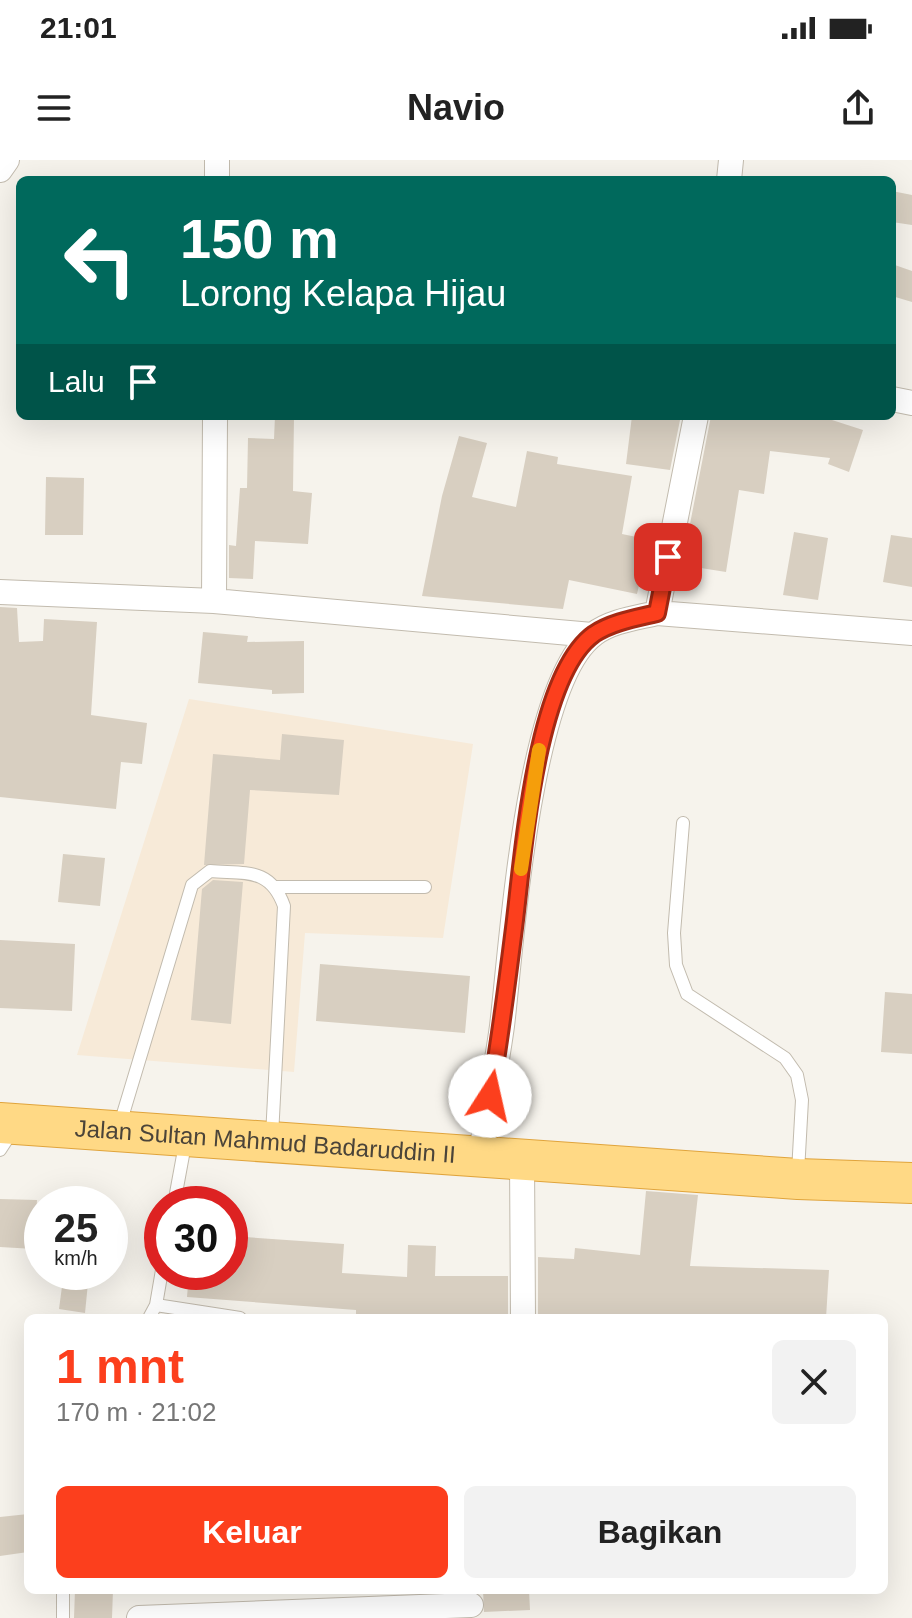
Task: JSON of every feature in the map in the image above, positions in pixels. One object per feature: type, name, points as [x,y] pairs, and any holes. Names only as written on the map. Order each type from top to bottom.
[{"type":"highway","name":"Jalan Sultan Mahmud Badaruddin II","points":[[6,1132],[118,1131],[798,1179],[912,1183]]},
{"type":"street","points":[[0,170],[7,160]]},
{"type":"street","points":[[214,601],[215,420]]},
{"type":"street","points":[[657,613],[695,420]]},
{"type":"street","points":[[0,592],[214,601],[592,635]]},
{"type":"street","points":[[480,1158],[501,1034],[532,780],[547,720],[566,671],[592,635],[617,623],[657,613],[912,633]]},
{"type":"street","points":[[522,1160],[523,1314]]},
{"type":"street","points":[[139,1618],[472,1604]]},
{"type":"lane","points":[[683,823],[674,933],[676,965],[687,994],[785,1058],[797,1075],[802,1100],[798,1179]]},
{"type":"lane","points":[[118,1131],[192,885],[210,871],[262,876],[277,887],[284,906],[272,1143]]},
{"type":"lane","points":[[277,887],[425,887]]},
{"type":"lane","points":[[177,1186],[187,1136]]},
{"type":"lane","points":[[151,1314],[159,1290]]},
{"type":"lane","points":[[156,1305],[214,1314]]},
{"type":"lane","points":[[63,1594],[63,1618]]},
{"type":"shaded area","points":[[189,699],[473,744],[443,938],[305,933],[294,1072],[77,1055]]},
{"type":"building","points":[[896,192],[912,195],[912,225],[896,223]]},
{"type":"building","points":[[896,265],[912,271],[912,302],[896,297]]},
{"type":"building","points":[[275,420],[294,420],[293,491],[312,493],[308,544],[255,541],[253,579],[229,578],[229,545],[236,546],[240,488],[247,488],[248,438],[274,439]]},
{"type":"building","points":[[632,420],[680,420],[670,470],[626,464]]},
{"type":"building","points":[[710,420],[832,420],[863,430],[849,472],[828,464],[830,458],[770,451],[764,494],[739,490],[726,572],[682,565]]},
{"type":"building","points":[[459,436],[487,443],[472,497],[516,507],[527,451],[558,457],[557,464],[632,476],[622,534],[656,541],[652,560],[645,559],[637,594],[569,580],[563,609],[422,596],[442,496]]},
{"type":"building","points":[[46,477],[84,478],[83,535],[45,535]]},
{"type":"building","points":[[794,532],[828,538],[818,600],[783,595]]},
{"type":"building","points":[[891,535],[912,538],[912,587],[883,582]]},
{"type":"building","points":[[0,607],[17,608],[19,642],[43,641],[44,619],[97,622],[91,715],[147,723],[142,764],[121,762],[116,809],[0,797]]},
{"type":"building","points":[[203,632],[248,636],[247,642],[304,641],[304,693],[272,694],[272,690],[198,683]]},
{"type":"building","points":[[282,734],[344,740],[339,795],[250,790],[244,864],[204,865],[213,754],[280,760]]},
{"type":"building","points":[[63,854],[105,858],[100,906],[58,902]]},
{"type":"building","points":[[213,880],[243,882],[231,1024],[191,1020],[202,889]]},
{"type":"building","points":[[0,940],[75,944],[72,1011],[0,1008]]},
{"type":"building","points":[[320,964],[470,976],[465,1033],[316,1021]]},
{"type":"building","points":[[885,992],[912,994],[912,1054],[881,1052]]},
{"type":"building","points":[[646,1191],[698,1195],[690,1266],[829,1270],[826,1314],[538,1314],[538,1257],[574,1259],[575,1248],[640,1255]]},
{"type":"building","points":[[0,1199],[24,1200],[24,1248],[0,1247]]},
{"type":"building","points":[[248,1237],[344,1244],[342,1273],[407,1277],[408,1245],[436,1246],[435,1276],[508,1276],[508,1314],[356,1314],[356,1310],[187,1297],[188,1290],[248,1290]]},
{"type":"building","points":[[62,1290],[87,1290],[85,1313],[59,1309]]},
{"type":"building","points":[[24,1514],[24,1553],[0,1556],[0,1517]]},
{"type":"building","points":[[75,1594],[113,1594],[112,1618],[74,1618]]},
{"type":"building","points":[[483,1594],[529,1594],[530,1610],[484,1612]]},
{"type":"slow traffic","points":[[521,869],[532,780],[539,750]]},
{"type":"route","points":[[490,1096],[501,1034],[532,780],[547,720],[566,671],[592,635],[617,623],[657,613],[668,557]]}]
